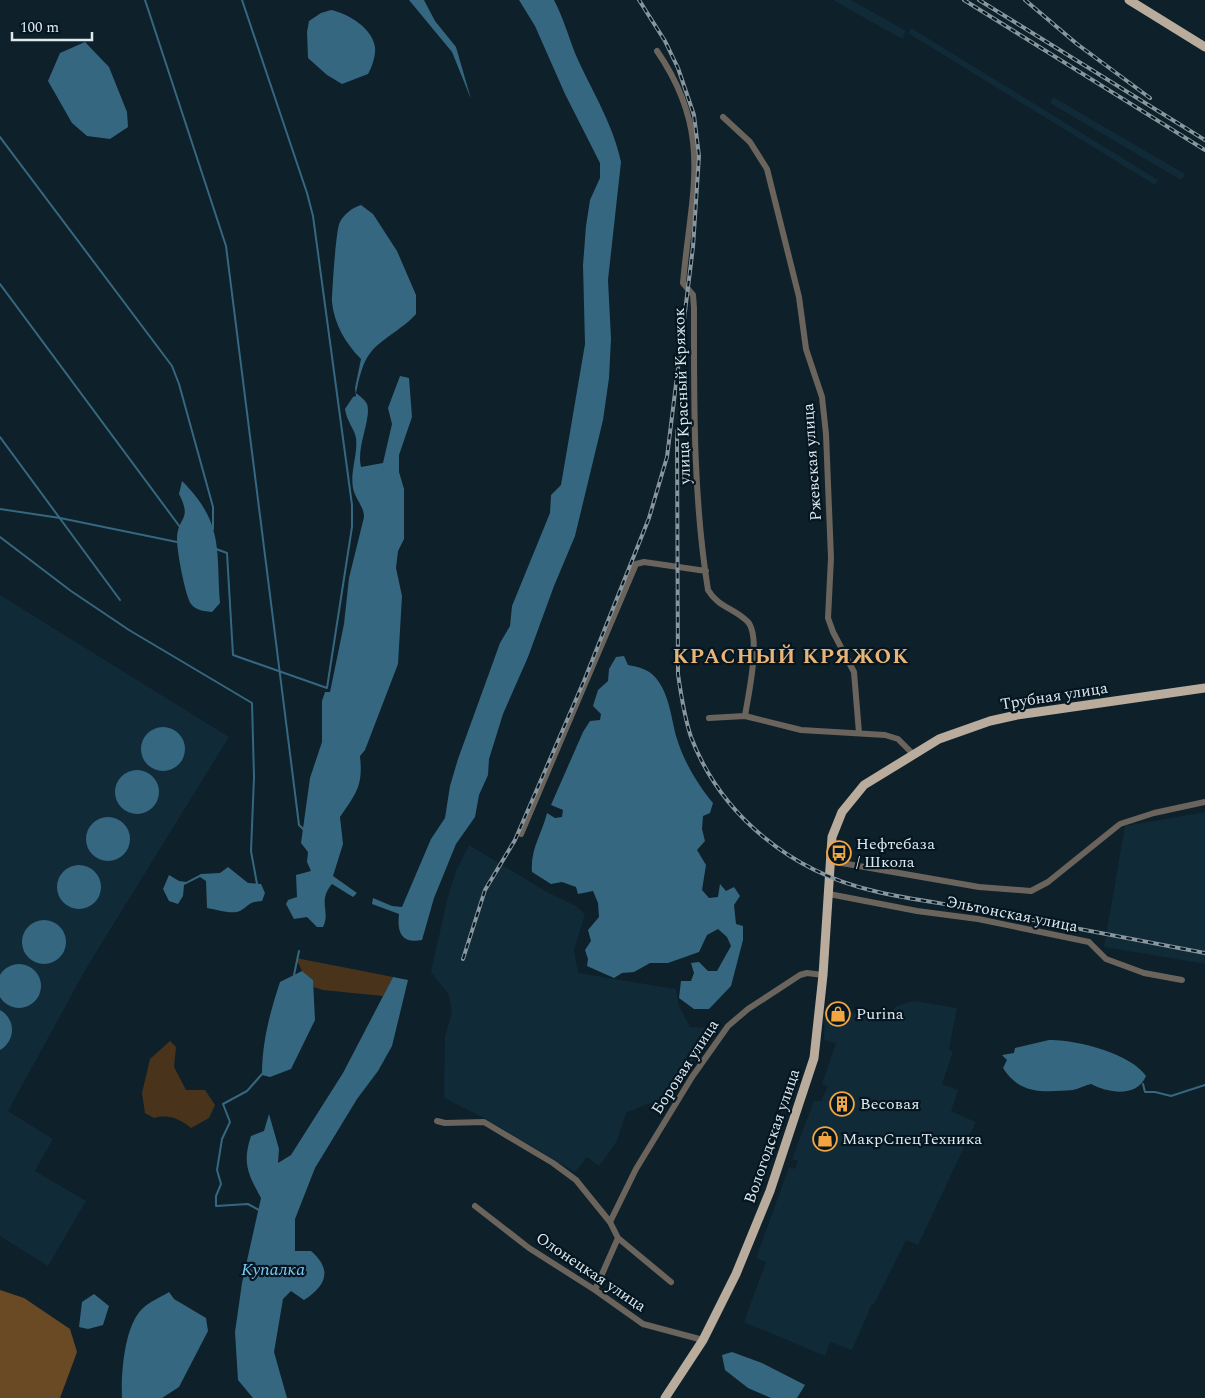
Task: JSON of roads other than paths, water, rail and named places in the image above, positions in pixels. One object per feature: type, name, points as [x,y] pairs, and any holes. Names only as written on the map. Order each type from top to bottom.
[{"type":"main road","points":[[1129,0],[1205,46]]},
{"type":"main road","name":"Трубная улица","points":[[830,861],[834,830],[846,807],[871,779],[939,739],[990,721],[1017,715],[1205,688]]},
{"type":"main road","name":"Вологодская улица","points":[[665,1398],[703,1340],[738,1270],[770,1191],[805,1090],[817,1045],[824,975],[830,861]]},
{"type":"street","name":"улица Красный Кряжок","points":[[657,51],[677,82],[684,98],[694,146],[695,181],[683,283],[693,295],[694,418],[706,572],[708,590],[712,598],[725,608],[747,620],[753,634],[754,650],[745,716]]},
{"type":"street","name":"Ржевская улица","points":[[723,117],[750,142],[767,168],[799,297],[806,349],[822,397],[826,434],[831,558],[828,618],[833,632],[854,672],[858,733]]},
{"type":"street","points":[[521,834],[632,568],[636,564],[644,562],[706,572]]},
{"type":"street","points":[[709,718],[745,716],[801,730],[890,736],[907,746],[913,754]]},
{"type":"street","name":"Эльтонская улица","points":[[830,861],[979,887],[1031,890],[1048,882],[1120,824],[1205,802]]},
{"type":"street","name":"Эльтонская улица","points":[[829,894],[917,911],[978,918],[1089,942],[1106,959],[1144,973],[1182,980]]},
{"type":"street","name":"Боровая улица","points":[[610,1222],[636,1169],[692,1077],[732,1022],[800,975],[807,973],[824,975]]},
{"type":"street","points":[[437,1120],[445,1123],[479,1120],[554,1163],[576,1180],[610,1222],[618,1238],[671,1282]]},
{"type":"street","name":"Олонецкая улица","points":[[474,1206],[529,1248],[643,1324],[703,1340]]},
{"type":"street","points":[[594,1290],[618,1238]]},
{"type":"water","points":[[409,0],[424,0],[435,21],[456,47],[471,99],[452,52]]},
{"type":"water","points":[[519,0],[554,0],[575,53],[613,134],[621,162],[608,280],[611,339],[609,378],[603,420],[575,536],[528,657],[503,714],[489,759],[488,775],[479,795],[475,817],[456,844],[434,898],[422,940],[415,941],[409,940],[402,935],[399,926],[399,914],[372,904],[373,898],[392,906],[402,907],[431,839],[445,818],[450,786],[458,759],[500,643],[510,626],[512,606],[550,513],[551,495],[561,485],[585,344],[583,265],[586,226],[590,200],[600,178],[600,163],[565,94],[535,26]]},
{"type":"water","points":[[331,10],[352,18],[365,28],[375,47],[375,54],[368,74],[342,84],[327,75],[308,58],[307,32],[309,21],[321,13]]},
{"type":"water","points":[[85,42],[109,67],[127,112],[128,127],[110,139],[87,136],[72,123],[48,81],[60,53]]},
{"type":"water","points":[[361,205],[373,214],[397,251],[416,295],[416,314],[371,352],[363,366],[356,393],[367,404],[368,410],[360,459],[361,467],[383,463],[392,424],[388,408],[400,376],[409,378],[412,417],[399,455],[399,472],[404,489],[404,539],[398,551],[396,568],[402,596],[398,664],[365,750],[360,756],[361,775],[358,788],[340,817],[343,844],[333,876],[357,893],[353,897],[332,884],[325,896],[326,916],[323,927],[317,927],[307,917],[294,919],[286,904],[288,900],[297,897],[296,875],[311,871],[307,862],[308,852],[301,843],[310,778],[322,742],[322,701],[325,692],[330,692],[344,624],[349,578],[364,517],[363,509],[354,492],[352,482],[356,438],[345,409],[353,397],[356,396],[355,388],[361,359],[350,347],[338,326],[332,302],[334,260],[340,222],[346,214]]},
{"type":"water","points":[[182,481],[196,496],[205,510],[215,537],[220,603],[212,612],[195,608],[191,604],[184,583],[177,540],[179,526],[185,514],[179,494]]},
{"type":"water","points":[[624,656],[628,665],[649,672],[660,684],[667,699],[683,756],[702,789],[713,803],[710,813],[703,816],[702,829],[705,841],[697,850],[706,865],[702,890],[709,898],[718,897],[720,884],[726,891],[734,887],[740,896],[734,905],[736,924],[743,926],[743,940],[731,986],[709,1009],[694,1009],[679,998],[681,981],[691,981],[694,973],[691,963],[699,962],[708,971],[717,971],[731,946],[727,937],[718,929],[707,935],[699,952],[668,963],[650,963],[634,972],[622,973],[614,978],[587,966],[588,959],[585,950],[591,941],[588,930],[599,917],[598,903],[593,891],[578,894],[576,887],[562,882],[551,884],[532,872],[533,856],[547,813],[555,818],[562,817],[563,810],[551,805],[583,732],[590,721],[600,720],[601,714],[593,706],[598,690],[608,681],[609,669],[616,657]]},
{"type":"water","points":[[159,727],[167,727],[179,733],[185,749],[179,765],[167,771],[159,771],[147,765],[141,753],[141,745],[147,733]]},
{"type":"water","points":[[133,770],[141,770],[153,776],[159,792],[153,808],[141,814],[133,814],[121,808],[115,796],[115,788],[121,776]]},
{"type":"water","points":[[104,817],[112,817],[124,823],[130,839],[124,855],[112,861],[104,861],[92,855],[86,843],[86,835],[92,823]]},
{"type":"water","points":[[75,865],[83,865],[95,871],[101,887],[95,903],[83,909],[75,909],[63,903],[57,891],[57,883],[63,871]]},
{"type":"water","points":[[228,867],[248,883],[261,884],[265,893],[262,901],[252,903],[237,912],[207,908],[206,881],[200,877],[184,885],[183,896],[178,904],[169,901],[163,889],[169,875],[179,881],[186,882],[201,874],[220,873]]},
{"type":"water","points":[[40,920],[48,920],[60,926],[66,942],[60,958],[48,964],[40,964],[28,958],[22,946],[22,938],[28,926]]},
{"type":"water","points":[[19,964],[31,968],[37,974],[41,986],[37,998],[31,1004],[19,1008],[7,1004],[1,998],[-3,986],[1,974],[7,968]]},
{"type":"water","points":[[302,971],[313,980],[315,1020],[291,1069],[270,1077],[262,1075],[267,1027],[280,982]]},
{"type":"water","name":"Купалка","points":[[393,977],[408,980],[392,1046],[378,1071],[357,1099],[315,1168],[295,1219],[295,1251],[311,1251],[322,1265],[324,1277],[322,1283],[312,1295],[304,1300],[291,1291],[283,1299],[274,1352],[287,1398],[253,1398],[238,1380],[235,1332],[242,1283],[261,1198],[248,1168],[248,1145],[251,1136],[264,1131],[269,1114],[279,1149],[278,1163],[291,1155],[343,1073]]},
{"type":"water","points":[[0,1010],[9,1019],[12,1030],[9,1041],[0,1050]]},
{"type":"water","points":[[1049,1040],[1073,1042],[1102,1049],[1129,1061],[1146,1076],[1142,1083],[1129,1091],[1106,1090],[1091,1084],[1073,1090],[1043,1091],[1034,1090],[1017,1083],[1003,1068],[1007,1060],[1002,1055],[1014,1053],[1015,1048]]},
{"type":"water","points":[[169,1292],[174,1299],[206,1318],[208,1331],[179,1387],[162,1398],[122,1398],[123,1364],[131,1327],[142,1309]]},
{"type":"water","points":[[94,1294],[109,1306],[103,1325],[88,1329],[79,1327],[82,1302]]},
{"type":"water","points":[[732,1352],[762,1363],[805,1385],[797,1398],[771,1398],[748,1388],[725,1370],[722,1355]]},
{"type":"waterway","points":[[145,0],[226,246],[299,825],[304,830]]},
{"type":"waterway","points":[[216,549],[227,553],[233,655],[327,688],[352,527],[352,505],[313,216],[242,0]]},
{"type":"waterway","points":[[0,137],[172,366],[179,384],[213,507],[213,529]]},
{"type":"waterway","points":[[0,284],[180,527]]},
{"type":"waterway","points":[[0,437],[120,600]]},
{"type":"waterway","points":[[0,509],[60,518],[177,542]]},
{"type":"waterway","points":[[0,537],[71,591],[129,630],[252,703],[254,777],[251,851],[257,884]]},
{"type":"waterway","points":[[294,975],[299,951]]},
{"type":"waterway","points":[[259,1210],[248,1204],[216,1206],[216,1196],[221,1184],[217,1170],[222,1139],[230,1122],[223,1104],[247,1091],[263,1073]]},
{"type":"waterway","points":[[1143,1084],[1145,1092],[1155,1092],[1171,1096],[1205,1085]]},
{"type":"railway","points":[[463,959],[485,890],[515,840],[584,681],[649,518],[667,457],[693,247],[699,156],[694,115],[678,68],[665,41],[639,0]]},
{"type":"railway","points":[[964,0],[1205,150]]},
{"type":"railway","points":[[979,0],[1205,140]]},
{"type":"railway","points":[[1025,0],[1077,44],[1150,98]]},
{"type":"railway","points":[[677,430],[678,674],[686,721],[691,737],[704,766],[721,792],[740,815],[788,855],[815,870],[844,882],[874,891],[1205,953]]},
{"type":"place","name":"Нефтебаза / Школа","points":[[839,853]]},
{"type":"place","name":"Purina","points":[[838,1014]]},
{"type":"place","name":"Весовая","points":[[842,1104]]},
{"type":"place","name":"МакрСпецТехника","points":[[825,1139]]},
{"type":"district","name":"КРАСНЫЙ КРЯЖОК","points":[[791,657]]}]
